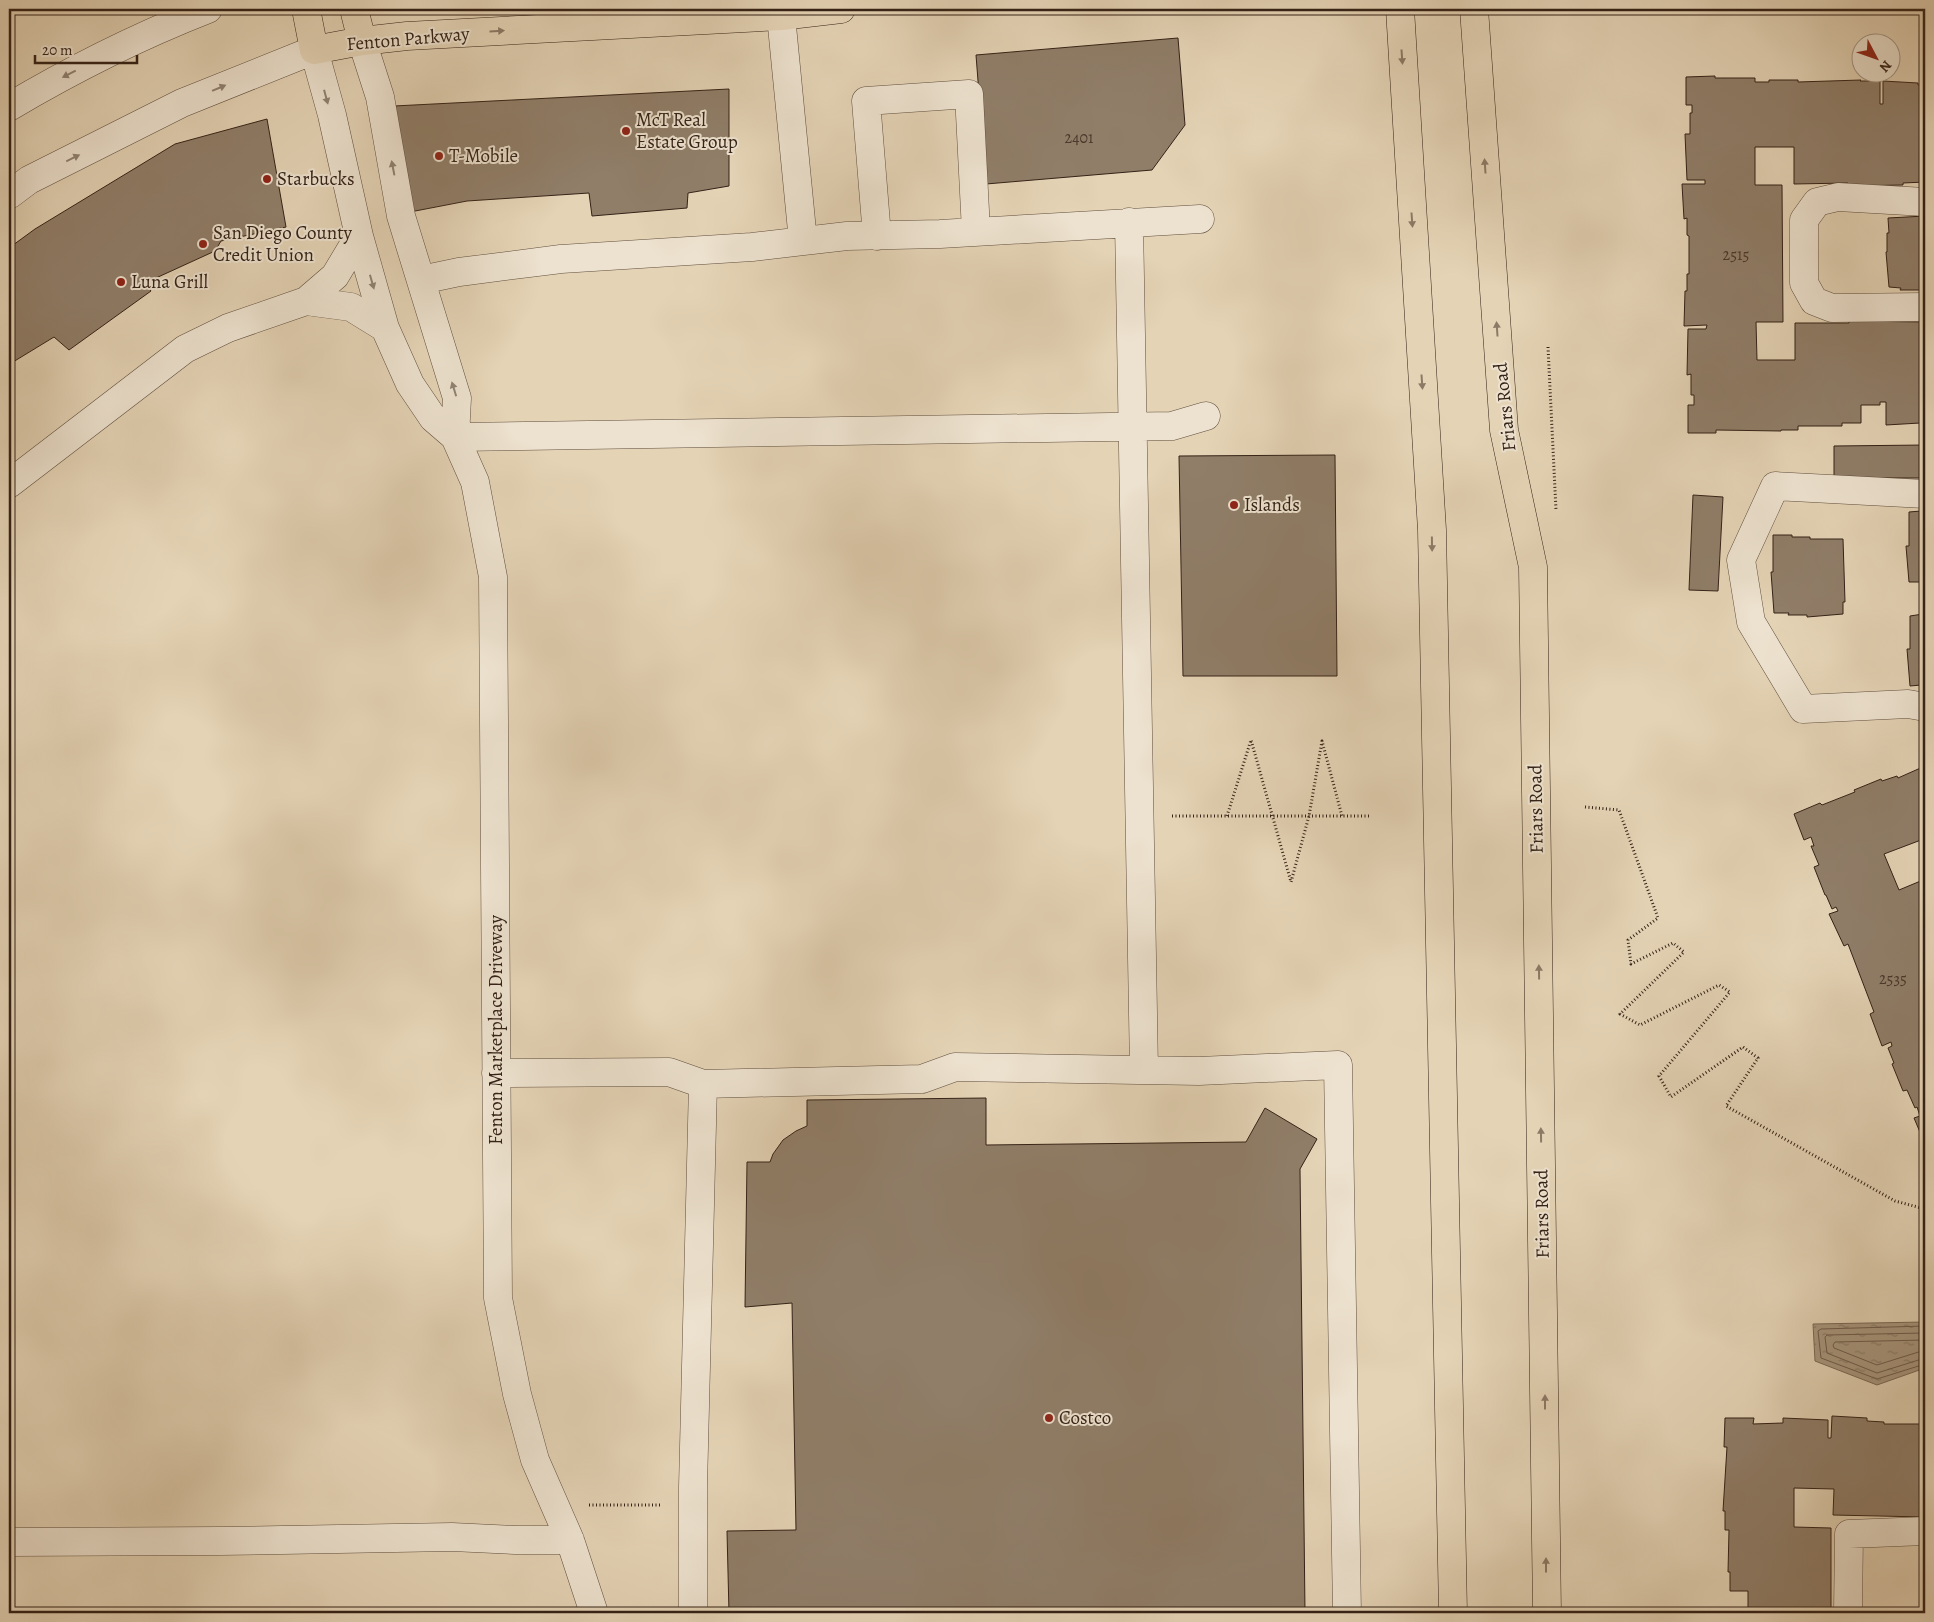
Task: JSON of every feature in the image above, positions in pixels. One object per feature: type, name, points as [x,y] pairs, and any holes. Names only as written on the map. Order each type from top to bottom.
[{"type":"main road","points":[[306,9],[314,50]]},
{"type":"main road","points":[[354,9],[362,41]]},
{"type":"main road","name":"Fenton Parkway","points":[[314,50],[362,41],[407,36],[781,16],[841,9]]},
{"type":"main road","points":[[1400,9],[1432,530],[1453,1613]]},
{"type":"main road","name":"Friars Road","points":[[1474,9],[1504,430],[1532,568],[1546,1613]]},
{"type":"street","points":[[9,107],[46,85],[158,29],[208,9]]},
{"type":"street","points":[[781,16],[803,241]]},
{"type":"street","name":"Fenton Marketplace Driveway","points":[[362,41],[380,96],[401,216],[457,398],[455,437]]},
{"type":"street","name":"Fenton Parkway","points":[[9,195],[29,180],[182,103],[314,50]]},
{"type":"street","name":"Fenton Marketplace Driveway","points":[[314,50],[332,115],[359,236],[385,328],[410,384],[433,418],[455,437],[475,482],[493,578],[498,1298],[516,1394],[535,1460],[570,1540],[594,1613]]},
{"type":"street","points":[[877,236],[866,101],[969,94],[976,231]]},
{"type":"street","points":[[1925,202],[1838,197],[1817,202],[1804,220],[1804,283],[1814,301],[1832,308],[1925,307]]},
{"type":"street","points":[[421,280],[459,272],[561,259],[752,247],[847,236],[1200,219]]},
{"type":"street","points":[[1130,222],[1144,1070]]},
{"type":"street","points":[[9,484],[185,348],[228,328],[306,301],[335,276],[359,236]]},
{"type":"street","points":[[306,301],[351,307],[385,328]]},
{"type":"street","points":[[455,437],[1172,426],[1206,416]]},
{"type":"street","points":[[1925,494],[1775,486],[1741,560],[1751,622],[1802,709],[1908,704],[1925,707]]},
{"type":"street","points":[[496,1073],[670,1072],[703,1084],[922,1079],[954,1067],[1199,1071],[1338,1065],[1347,1613]]},
{"type":"street","points":[[693,1613],[693,1486],[703,1084]]},
{"type":"street","points":[[1848,1613],[1849,1534],[1925,1531]]},
{"type":"street","points":[[9,1542],[239,1541],[452,1537],[570,1540]]},
{"type":"path","points":[[1548,347],[1556,516]]},
{"type":"path","points":[[1227,816],[1251,740],[1292,882],[1309,816],[1322,742],[1342,816]]},
{"type":"path","points":[[1585,807],[1619,810],[1658,918],[1628,940],[1631,964],[1673,942],[1684,952],[1620,1014],[1640,1025],[1719,985],[1730,992],[1659,1076],[1670,1097],[1743,1047],[1758,1058],[1726,1106],[1894,1201],[1925,1209]]},
{"type":"path","points":[[1140,815],[1371,816]]},
{"type":"water","points":[[1925,1322],[1925,1368],[1877,1385],[1815,1361],[1813,1324]]},
{"type":"building","points":[[1178,38],[1185,125],[1152,170],[986,184],[976,55]]},
{"type":"building","points":[[1686,77],[1755,78],[1755,82],[1798,80],[1798,82],[1852,80],[1852,82],[1880,82],[1880,104],[1883,104],[1883,82],[1925,85],[1925,182],[1903,183],[1903,185],[1848,186],[1848,183],[1794,184],[1794,147],[1755,147],[1755,185],[1782,185],[1783,322],[1756,322],[1757,360],[1795,360],[1795,323],[1849,323],[1849,321],[1925,322],[1925,420],[1920,420],[1920,423],[1886,425],[1886,402],[1880,402],[1880,405],[1861,405],[1861,423],[1842,423],[1842,426],[1798,426],[1798,430],[1781,431],[1716,430],[1716,433],[1688,433],[1688,405],[1694,405],[1694,395],[1691,395],[1691,374],[1687,375],[1688,329],[1706,329],[1707,325],[1684,326],[1685,291],[1687,291],[1687,274],[1689,274],[1689,236],[1687,235],[1687,218],[1684,219],[1682,184],[1705,184],[1705,180],[1687,180],[1685,134],[1690,134],[1692,105],[1686,105]]},
{"type":"building","points":[[729,89],[729,186],[688,193],[687,208],[592,216],[589,193],[467,201],[410,212],[394,106]]},
{"type":"building","points":[[267,119],[286,227],[221,241],[215,251],[145,283],[151,291],[69,350],[54,337],[13,362],[9,362],[9,248],[35,229],[175,144]]},
{"type":"building","points":[[1925,216],[1925,290],[1900,290],[1901,288],[1889,287],[1886,252],[1887,233],[1889,233],[1888,218]]},
{"type":"building","points":[[1925,445],[1925,478],[1834,478],[1834,446]]},
{"type":"building","points":[[1335,455],[1337,676],[1183,676],[1179,456]]},
{"type":"building","points":[[1693,495],[1723,497],[1718,591],[1689,590]]},
{"type":"building","points":[[1925,511],[1925,584],[1920,584],[1920,582],[1909,582],[1906,546],[1909,546],[1909,512]]},
{"type":"building","points":[[1773,535],[1792,535],[1792,537],[1810,537],[1810,539],[1843,539],[1845,602],[1843,602],[1843,614],[1807,617],[1807,615],[1774,613],[1771,572],[1773,572]]},
{"type":"building","points":[[1925,614],[1925,687],[1921,687],[1921,685],[1910,686],[1907,649],[1910,649],[1910,616]]},
{"type":"building","points":[[1925,766],[1925,851],[1921,840],[1884,854],[1899,890],[1923,880],[1925,887],[1925,1144],[1914,1118],[1920,1116],[1917,1107],[1915,1108],[1907,1090],[1903,1091],[1892,1064],[1894,1063],[1888,1048],[1892,1046],[1891,1042],[1882,1046],[1870,1014],[1874,1012],[1848,944],[1844,946],[1829,914],[1838,911],[1836,907],[1832,909],[1814,867],[1819,865],[1811,846],[1814,846],[1811,837],[1804,840],[1794,814],[1820,803],[1822,805],[1855,792],[1854,790],[1881,779],[1882,781],[1897,776],[1898,778]]},
{"type":"building","name":"Costco","points":[[986,1098],[986,1145],[1246,1142],[1265,1108],[1317,1139],[1300,1169],[1305,1613],[729,1613],[727,1531],[796,1530],[792,1303],[745,1307],[747,1162],[770,1162],[783,1140],[807,1126],[807,1100]]},
{"type":"building","points":[[1832,1416],[1867,1418],[1867,1421],[1884,1422],[1884,1424],[1925,1423],[1925,1517],[1833,1515],[1834,1489],[1794,1488],[1794,1527],[1831,1528],[1831,1613],[1748,1613],[1748,1591],[1730,1591],[1730,1572],[1728,1572],[1729,1530],[1725,1530],[1725,1511],[1723,1511],[1727,1447],[1724,1447],[1725,1418],[1754,1418],[1753,1424],[1783,1423],[1783,1418],[1828,1420],[1828,1438],[1831,1438]]},
{"type":"place","name":"McT Real Estate Group","points":[[626,131]]},
{"type":"place","name":"T-Mobile","points":[[439,156]]},
{"type":"place","name":"Starbucks","points":[[267,179]]},
{"type":"place","name":"San Diego County Credit Union","points":[[203,244]]},
{"type":"place","name":"Luna Grill","points":[[121,282]]},
{"type":"place","name":"Islands","points":[[1234,505]]},
{"type":"place","name":"Costco","points":[[1049,1418]]}]
